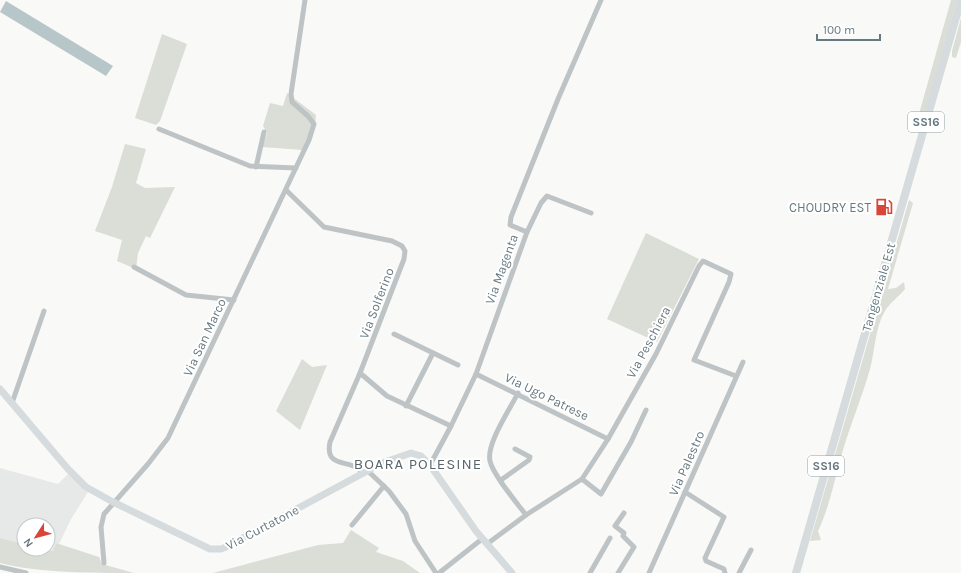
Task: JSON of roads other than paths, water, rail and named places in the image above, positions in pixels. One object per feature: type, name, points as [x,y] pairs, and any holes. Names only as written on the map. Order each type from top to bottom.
[{"type":"main road","name":"Tangenziale Est","points":[[796,573],[961,0]]},
{"type":"street","name":"Via San Marco","points":[[104,563],[101,522],[104,514],[148,464],[168,438],[309,140],[314,124],[308,116],[292,102],[291,94],[305,0]]},
{"type":"street","name":"Via Magenta","points":[[430,465],[476,374],[527,232],[510,225],[511,217],[558,99],[601,0]]},
{"type":"street","points":[[159,129],[222,156],[250,166],[296,168]]},
{"type":"street","points":[[256,166],[264,132]]},
{"type":"street","name":"Via Solferino","points":[[286,190],[324,227],[392,241],[402,246],[405,251],[404,259],[360,373],[330,442],[328,451],[330,456],[336,461],[366,472]]},
{"type":"street","points":[[527,232],[541,203],[547,196],[590,213]]},
{"type":"street","name":"Via Peschiera","points":[[438,573],[582,479],[608,439],[656,354],[699,266],[703,261],[731,274],[729,282],[694,360],[736,376]]},
{"type":"street","points":[[134,267],[186,295],[234,300]]},
{"type":"street","points":[[12,403],[44,311]]},
{"type":"street","points":[[394,334],[458,365]]},
{"type":"street","points":[[406,406],[433,353]]},
{"type":"street","name":"Via Palestro","points":[[649,573],[743,362]]},
{"type":"street","points":[[360,373],[388,396],[406,406],[451,426]]},
{"type":"street","name":"Via Ugo Patrese","points":[[476,374],[518,393],[608,439]]},
{"type":"street","name":"Via Curtatone","points":[[0,388],[77,478],[93,492],[210,549],[226,547],[366,472],[408,453],[418,454],[430,465],[485,542],[512,573]]},
{"type":"street","points":[[518,393],[490,449],[491,466],[526,515]]},
{"type":"street","points":[[582,479],[601,494],[646,410]]},
{"type":"street","points":[[501,480],[529,460],[530,457],[516,449]]},
{"type":"street","points":[[366,472],[384,486],[406,514],[416,541],[438,573]]},
{"type":"street","points":[[352,525],[384,486]]},
{"type":"street","points":[[685,492],[724,517],[705,558],[706,561],[724,569],[725,573]]},
{"type":"street","points":[[618,573],[634,547],[623,536],[624,533],[615,526],[624,513]]},
{"type":"street","points":[[590,573],[610,538]]},
{"type":"street","points":[[739,573],[751,550]]},
{"type":"street","points":[[0,568],[26,573]]},
{"type":"place","name":"CHOUDRY EST","points":[[884,207]]},
{"type":"district","name":"BOARA POLESINE","points":[[418,464]]}]
